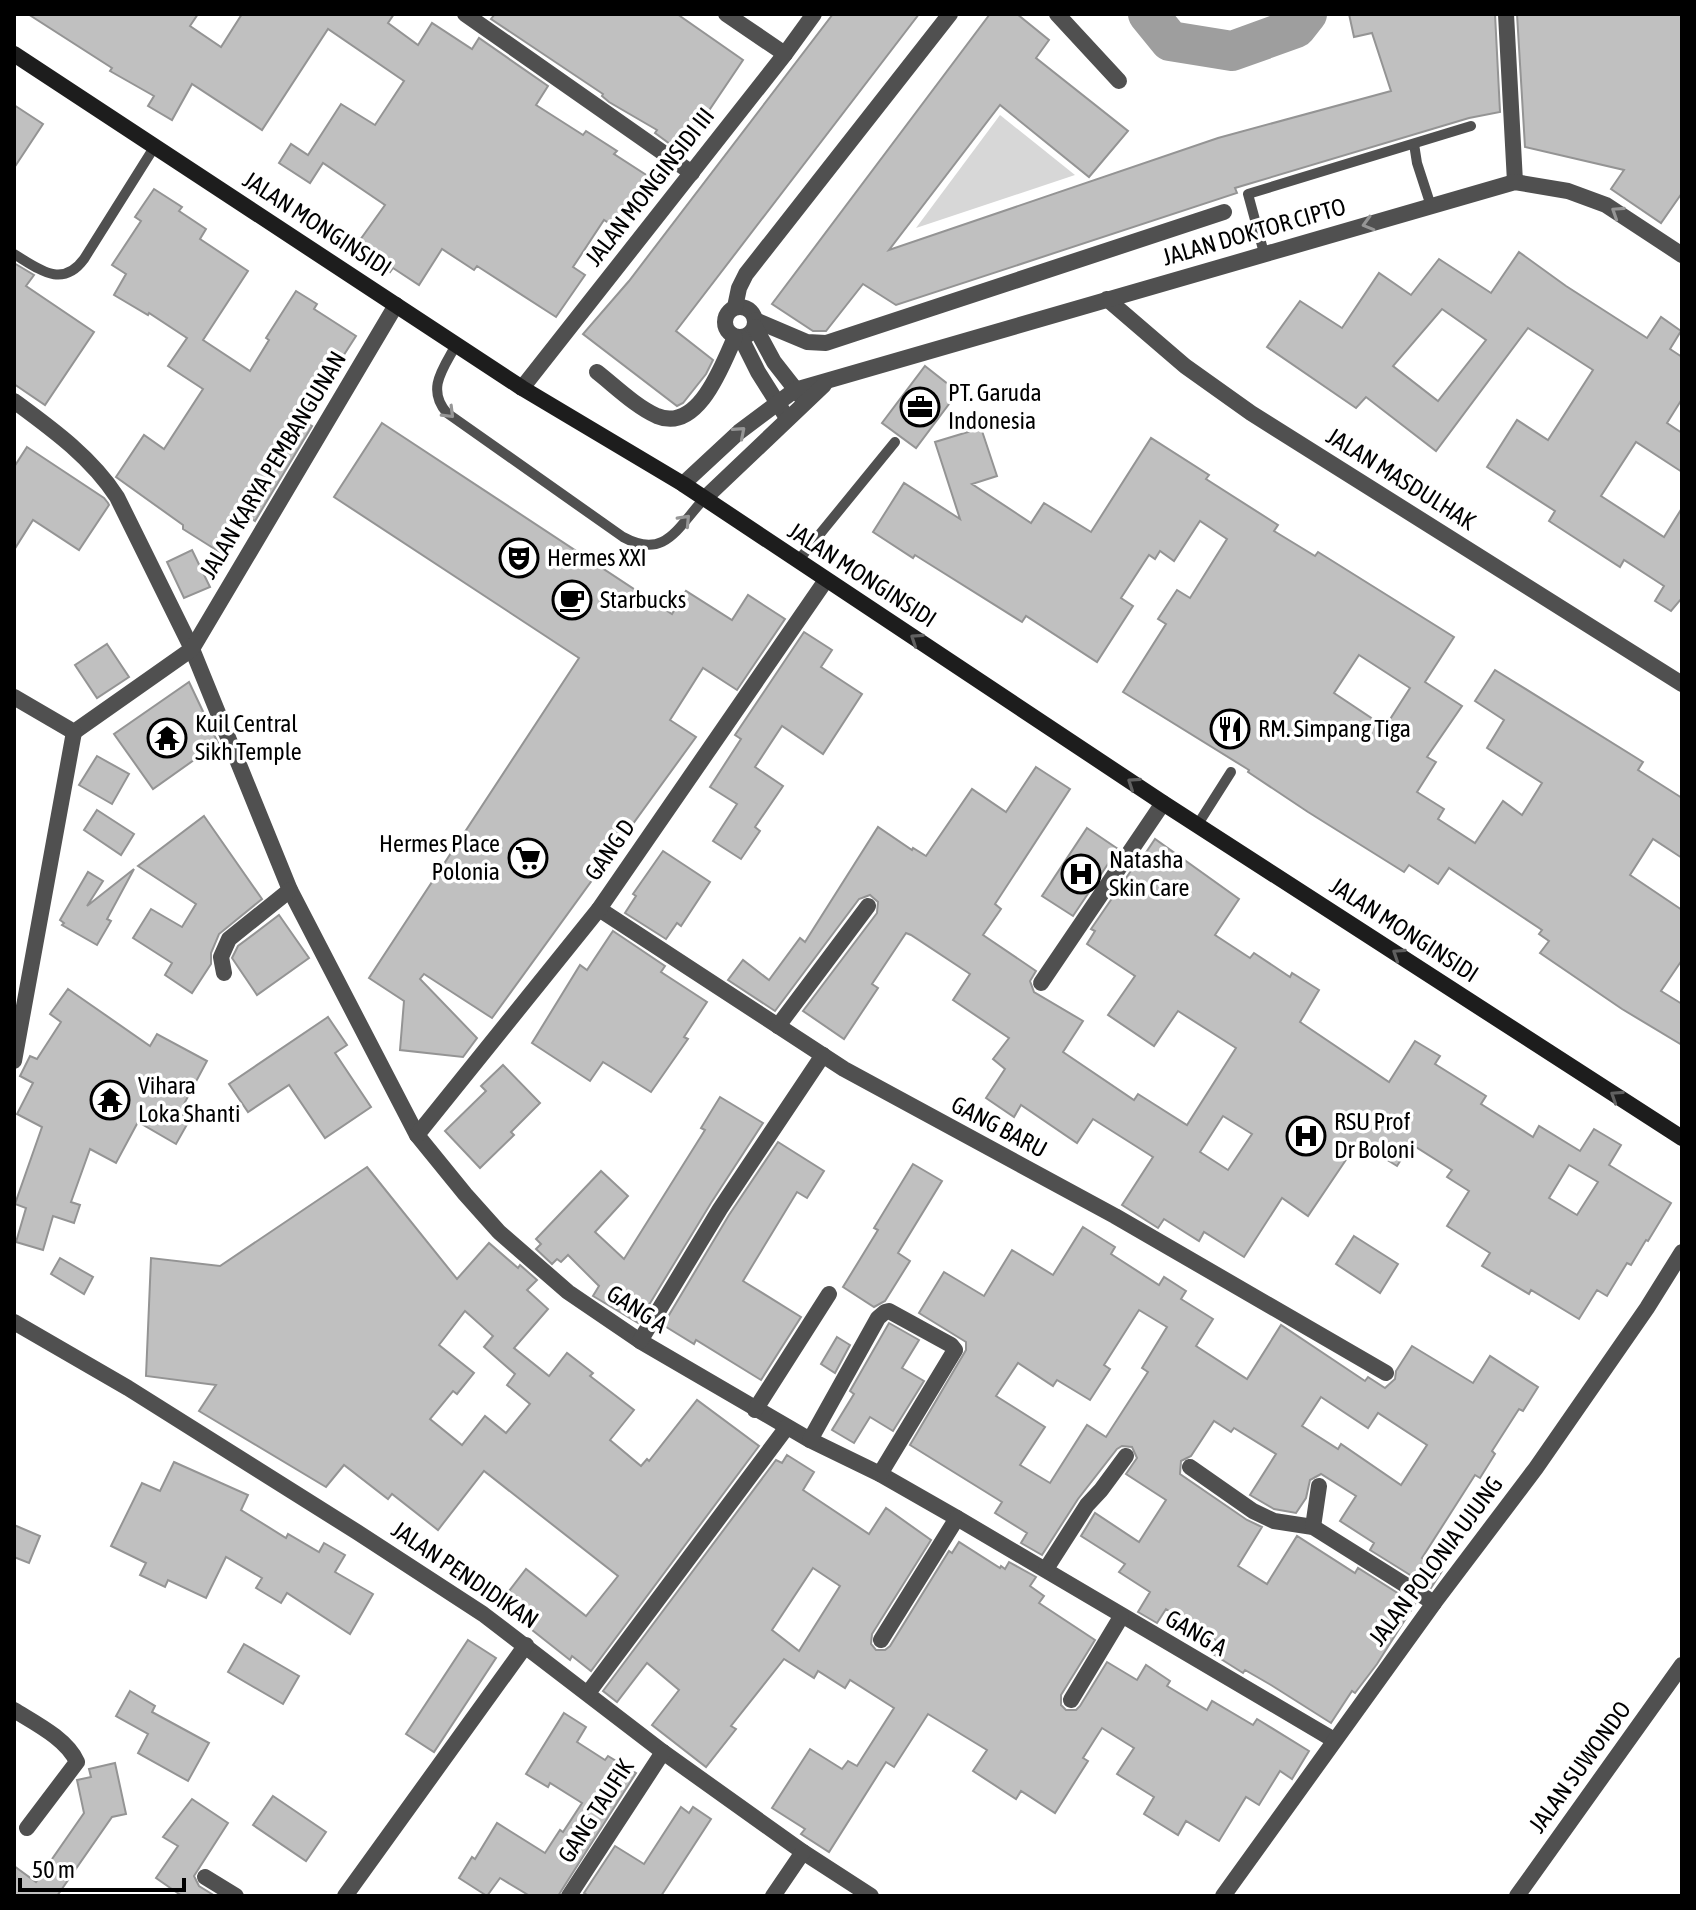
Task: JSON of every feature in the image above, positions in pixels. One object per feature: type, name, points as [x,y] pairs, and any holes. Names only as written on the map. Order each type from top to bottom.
[{"type":"main road","name":"JALAN MONGINSIDI","points":[[14,54],[522,388],[683,484],[1163,803],[1682,1138]]},
{"type":"street","points":[[465,14],[692,173]]},
{"type":"street","points":[[726,14],[785,54]]},
{"type":"street","name":"JALAN MONGINSIDI III","points":[[522,388],[814,14]]},
{"type":"street","points":[[950,14],[746,274],[735,307],[726,316],[724,324],[727,332],[747,331],[826,343],[1224,212]]},
{"type":"street","points":[[1057,14],[1119,81]]},
{"type":"street","points":[[1506,14],[1515,182]]},
{"type":"street","name":"JALAN DOKTOR CIPTO","points":[[683,484],[775,403],[800,396],[828,382],[1515,182],[1568,191],[1606,205],[1682,255]]},
{"type":"street","name":"JALAN MASDULHAK","points":[[1107,299],[1185,366],[1251,413],[1682,684]]},
{"type":"street","name":"JALAN KARYA PEMBANGUNAN","points":[[192,649],[396,305]]},
{"type":"street","points":[[735,307],[748,309],[747,331],[775,403],[787,418]]},
{"type":"street","points":[[597,372],[657,416],[681,418],[695,408],[747,331]]},
{"type":"street","points":[[747,331],[800,396]]},
{"type":"street","name":"JALAN DOKTOR CIPTO","points":[[704,499],[787,418],[800,396]]},
{"type":"street","name":"GANG A","points":[[14,401],[81,455],[106,481],[160,581],[192,649],[290,890],[417,1135],[465,1194],[531,1262],[593,1310],[755,1410],[880,1474],[1334,1740]]},
{"type":"street","name":"GANG D","points":[[417,1135],[599,909],[826,580]]},
{"type":"street","points":[[14,1061],[74,732],[192,649]]},
{"type":"street","points":[[14,697],[74,732]]},
{"type":"street","points":[[1041,983],[1163,803]]},
{"type":"street","points":[[224,973],[221,957],[229,939],[290,890]]},
{"type":"street","points":[[778,1026],[868,906]]},
{"type":"street","name":"GANG BARU","points":[[599,909],[823,1055],[931,1118],[1115,1216],[1386,1373]]},
{"type":"street","points":[[640,1341],[720,1209],[823,1055]]},
{"type":"street","name":"JALAN POLONIA UJUNG","points":[[1223,1896],[1434,1603],[1536,1468],[1682,1252]]},
{"type":"street","points":[[755,1410],[829,1294]]},
{"type":"street","points":[[810,1440],[878,1318],[889,1311],[955,1350],[880,1474]]},
{"type":"street","name":"JALAN PENDIDIKAN","points":[[14,1322],[128,1388],[357,1532],[526,1645],[663,1752],[803,1852],[871,1896]]},
{"type":"street","points":[[588,1693],[787,1427]]},
{"type":"street","points":[[1046,1569],[1087,1505],[1126,1456]]},
{"type":"street","points":[[1190,1467],[1263,1517],[1284,1524],[1313,1527],[1434,1603]]},
{"type":"street","points":[[1313,1527],[1319,1486]]},
{"type":"street","points":[[881,1640],[957,1518]]},
{"type":"street","points":[[1071,1700],[1121,1617]]},
{"type":"street","points":[[345,1896],[526,1645]]},
{"type":"street","name":"JALAN SUWONDO","points":[[1517,1896],[1682,1665]]},
{"type":"street","points":[[14,1710],[65,1746],[77,1762],[27,1828]]},
{"type":"street","name":"GANG TAUFIK","points":[[569,1896],[663,1752]]},
{"type":"street","points":[[773,1896],[803,1852]]},
{"type":"street","points":[[205,1877],[236,1896]]},
{"type":"lane","points":[[1264,253],[1248,194],[1471,126]]},
{"type":"lane","points":[[1414,144],[1431,206]]},
{"type":"lane","points":[[14,254],[49,273],[71,273],[84,259],[155,146]]},
{"type":"lane","points":[[456,345],[436,385],[437,399],[447,413],[623,537],[645,547],[654,546],[671,534],[704,499]]},
{"type":"lane","points":[[797,562],[895,442]]},
{"type":"lane","points":[[1198,824],[1231,772]]},
{"type":"shaded area","points":[[1000,115],[1075,175],[916,228]]},
{"type":"building","points":[[28,14],[198,14],[190,26],[221,47],[242,14],[394,14],[388,23],[418,45],[432,23],[472,49],[479,38],[548,86],[536,105],[583,135],[586,131],[651,178],[618,229],[604,220],[573,267],[585,275],[556,317],[477,266],[474,270],[442,249],[419,285],[393,268],[390,272],[355,247],[385,205],[323,163],[310,183],[279,163],[291,144],[308,155],[341,104],[375,125],[404,81],[328,29],[262,130],[192,84],[172,120],[148,106],[154,96],[110,71],[112,68]]},
{"type":"building","points":[[495,14],[677,14],[743,60],[681,152],[655,133],[657,130],[609,102],[603,94],[491,19]]},
{"type":"building","points":[[833,14],[919,14],[676,331],[713,360],[706,374],[683,403],[677,406],[583,334],[629,281]]},
{"type":"building","points":[[990,14],[1017,14],[1049,40],[1036,58],[1128,131],[1089,177],[1000,105],[889,250],[1218,138],[1391,91],[1372,33],[1354,37],[1349,14],[1495,14],[1500,112],[1469,118],[1235,188],[1237,193],[896,305],[863,284],[826,331],[813,331],[772,304]]},
{"type":"building","points":[[1517,14],[1682,14],[1682,193],[1661,223],[1611,189],[1624,170],[1525,147]]},
{"type":"building","points":[[14,105],[43,124],[14,168]]},
{"type":"building","points":[[154,189],[182,207],[179,211],[206,229],[200,239],[248,271],[203,340],[250,371],[269,340],[266,338],[296,291],[317,304],[314,309],[356,336],[302,420],[312,426],[255,521],[246,515],[221,553],[183,529],[183,525],[116,477],[144,435],[164,449],[203,389],[168,366],[187,338],[114,295],[126,274],[112,265],[141,221],[135,217]]},
{"type":"building","points":[[1519,252],[1647,338],[1661,317],[1681,331],[1670,349],[1682,357],[1682,399],[1667,423],[1682,433],[1682,472],[1636,442],[1601,496],[1664,537],[1682,508],[1682,598],[1671,611],[1655,601],[1664,586],[1624,560],[1620,567],[1549,521],[1555,511],[1487,467],[1517,420],[1548,440],[1593,370],[1528,328],[1436,451],[1366,397],[1356,408],[1267,347],[1300,301],[1342,328],[1379,273],[1411,295],[1439,259],[1491,293]],"holes":[[[1442,309],[1486,340],[1438,401],[1393,366]]]},
{"type":"building","points":[[14,263],[34,275],[26,286],[94,332],[45,405],[14,384]]},
{"type":"building","name":"PT. Garuda Indonesia","points":[[925,366],[958,392],[916,448],[882,423]]},
{"type":"building","name":"Hermes Place Polonia","points":[[382,423],[672,614],[686,591],[732,620],[748,595],[785,619],[737,690],[703,668],[670,720],[696,737],[492,1018],[424,974],[420,979],[477,1038],[463,1057],[400,1050],[404,1001],[369,978],[579,658],[334,497]]},
{"type":"building","points":[[981,428],[997,476],[972,484],[1031,523],[1044,503],[1091,532],[1151,438],[1209,475],[1206,479],[1278,525],[1274,531],[1315,556],[1318,552],[1454,637],[1425,682],[1462,706],[1427,757],[1436,762],[1417,792],[1444,809],[1438,819],[1475,843],[1503,801],[1522,815],[1542,783],[1487,748],[1504,720],[1475,701],[1495,670],[1643,762],[1638,770],[1682,798],[1682,858],[1653,839],[1630,875],[1682,910],[1682,960],[1661,991],[1682,1004],[1682,1045],[1622,1009],[1540,953],[1549,941],[1539,934],[1542,930],[1449,868],[1438,884],[1409,865],[1404,872],[1123,692],[1166,624],[1158,619],[1177,590],[1190,598],[1227,539],[1200,521],[1174,561],[1160,551],[1155,559],[1149,555],[1121,598],[1133,606],[1097,662],[1026,616],[1022,622],[873,532],[904,483],[960,519],[935,442]],"holes":[[[1359,655],[1410,688],[1385,727],[1334,693]]]},
{"type":"building","points":[[27,447],[108,503],[79,550],[33,520],[14,550],[14,467]]},
{"type":"building","points":[[192,550],[210,587],[184,598],[167,562]]},
{"type":"building","points":[[804,632],[832,650],[821,667],[862,694],[823,754],[782,726],[755,767],[783,786],[755,827],[760,831],[741,859],[713,841],[737,804],[710,787],[741,739],[735,735]]},
{"type":"building","points":[[107,644],[129,677],[97,698],[75,665]]},
{"type":"building","name":"Kuil Central Sikh Temple","points":[[189,682],[218,743],[153,789],[114,734]]},
{"type":"building","points":[[97,756],[129,774],[112,804],[79,785]]},
{"type":"building","points":[[1036,767],[1070,789],[995,904],[1001,909],[983,935],[1036,971],[1030,981],[1034,992],[1083,1021],[1063,1052],[1134,1100],[1138,1094],[1187,1125],[1236,1048],[1178,1011],[1154,1046],[1108,1015],[1135,976],[1087,944],[1095,931],[1091,929],[1155,839],[1239,899],[1215,935],[1250,958],[1254,953],[1290,977],[1292,973],[1319,990],[1300,1022],[1389,1082],[1415,1041],[1440,1056],[1435,1064],[1486,1096],[1481,1104],[1533,1137],[1539,1126],[1580,1151],[1594,1129],[1621,1145],[1609,1165],[1671,1203],[1648,1241],[1631,1265],[1627,1263],[1607,1296],[1597,1290],[1579,1319],[1531,1290],[1529,1294],[1482,1266],[1490,1253],[1447,1226],[1469,1191],[1447,1177],[1452,1170],[1411,1144],[1397,1166],[1358,1142],[1308,1216],[1282,1198],[1244,1257],[1204,1232],[1199,1241],[1164,1219],[1158,1228],[1122,1205],[1153,1157],[1093,1119],[1077,1143],[1021,1105],[1014,1117],[986,1098],[1005,1069],[993,1059],[1009,1038],[953,1000],[970,974],[911,935],[906,933],[872,984],[878,988],[844,1039],[803,1011],[877,913],[878,902],[870,895],[859,899],[775,1011],[728,980],[743,960],[769,980],[800,938],[805,942],[878,827],[926,856],[972,789],[1006,812]],"holes":[[[1223,1116],[1252,1134],[1228,1170],[1200,1152]],[[1569,1165],[1598,1182],[1577,1215],[1549,1198]]]},
{"type":"building","points":[[97,810],[134,834],[121,855],[84,830]]},
{"type":"building","points":[[204,816],[262,899],[219,934],[211,953],[211,964],[192,993],[165,975],[172,963],[133,938],[151,909],[182,927],[196,904],[138,866]]},
{"type":"building","name":"Natasha Skin Care","points":[[1087,828],[1118,849],[1073,916],[1042,896]]},
{"type":"building","points":[[663,851],[710,882],[681,926],[677,923],[666,939],[625,913],[636,896],[633,894]]},
{"type":"building","points":[[134,869],[97,945],[62,925],[64,923],[60,920],[88,872],[103,881],[87,906]]},
{"type":"building","points":[[279,915],[309,958],[257,995],[232,958],[238,946]]},
{"type":"building","points":[[613,931],[665,966],[661,972],[707,1002],[684,1037],[688,1039],[651,1092],[603,1062],[590,1081],[532,1043],[580,965],[587,970]]},
{"type":"building","points":[[68,989],[150,1046],[157,1034],[207,1061],[176,1119],[198,1105],[176,1144],[138,1122],[116,1163],[90,1149],[71,1202],[80,1205],[74,1223],[53,1216],[43,1250],[16,1242],[26,1208],[15,1204],[42,1127],[17,1114],[33,1083],[20,1076],[30,1056],[37,1059],[61,1022],[50,1014]]},
{"type":"building","points":[[328,1017],[347,1045],[335,1053],[371,1107],[325,1138],[289,1085],[248,1112],[229,1084]]},
{"type":"building","points":[[503,1065],[540,1103],[511,1132],[514,1135],[480,1168],[445,1131],[486,1091],[481,1086]]},
{"type":"building","points":[[720,1097],[763,1123],[638,1323],[593,1296],[599,1286],[568,1255],[561,1262],[557,1259],[552,1264],[536,1249],[541,1244],[536,1239],[601,1171],[628,1196],[595,1232],[624,1259],[705,1130],[701,1128]]},
{"type":"building","points":[[778,1142],[824,1171],[807,1198],[797,1192],[743,1281],[801,1317],[761,1380],[696,1340],[694,1344],[663,1325],[729,1215]]},
{"type":"building","points":[[913,1164],[942,1181],[898,1253],[910,1261],[885,1301],[874,1307],[843,1287]]},
{"type":"building","points":[[367,1167],[457,1279],[489,1243],[537,1280],[527,1290],[548,1309],[514,1348],[549,1376],[567,1353],[593,1373],[590,1376],[634,1410],[610,1440],[641,1466],[647,1459],[649,1461],[697,1400],[759,1446],[591,1671],[572,1656],[570,1660],[499,1604],[526,1569],[586,1616],[618,1576],[484,1471],[438,1530],[392,1494],[388,1499],[344,1465],[326,1487],[199,1411],[216,1385],[146,1376],[151,1258],[220,1266]],"holes":[[[465,1311],[493,1336],[484,1347],[515,1374],[507,1385],[530,1404],[506,1433],[485,1416],[462,1445],[430,1419],[453,1391],[457,1394],[474,1373],[439,1345]]]},
{"type":"building","points":[[1083,1227],[1115,1247],[1111,1254],[1159,1285],[1164,1277],[1186,1291],[1181,1299],[1213,1319],[1196,1346],[1247,1379],[1281,1325],[1365,1381],[1368,1377],[1385,1388],[1395,1379],[1396,1371],[1412,1346],[1473,1383],[1490,1356],[1538,1387],[1523,1411],[1519,1409],[1492,1451],[1495,1454],[1480,1478],[1475,1475],[1422,1558],[1442,1571],[1431,1588],[1370,1550],[1374,1543],[1340,1521],[1356,1496],[1321,1474],[1310,1480],[1306,1498],[1296,1513],[1274,1509],[1250,1495],[1276,1454],[1234,1428],[1231,1432],[1214,1421],[1191,1456],[1181,1461],[1180,1474],[1262,1527],[1238,1566],[1267,1584],[1297,1536],[1355,1573],[1358,1568],[1415,1604],[1377,1664],[1355,1693],[1352,1691],[1331,1723],[1271,1685],[1245,1670],[1243,1673],[1213,1654],[1220,1643],[1166,1609],[1157,1623],[1138,1612],[1150,1592],[1119,1572],[1125,1564],[1081,1536],[1095,1513],[1139,1542],[1166,1500],[1126,1474],[1137,1458],[1132,1447],[1117,1449],[1078,1499],[1042,1555],[1021,1543],[1027,1533],[995,1513],[1002,1502],[910,1445],[966,1350],[966,1342],[919,1313],[944,1272],[984,1296],[1012,1250],[1053,1275]],"holes":[[[1139,1310],[1167,1327],[1142,1368],[1148,1372],[1106,1437],[1087,1425],[1050,1483],[1020,1465],[1045,1427],[996,1396],[1018,1363],[1053,1386],[1057,1380],[1090,1400],[1110,1369],[1104,1365]],[[1321,1397],[1368,1428],[1378,1413],[1427,1445],[1401,1485],[1341,1444],[1338,1449],[1302,1426]]]},
{"type":"building","points":[[1354,1236],[1398,1264],[1380,1293],[1336,1264]]},
{"type":"building","points":[[60,1258],[93,1277],[84,1294],[51,1274]]},
{"type":"building","points":[[889,1323],[919,1340],[902,1368],[924,1381],[893,1431],[870,1417],[854,1443],[832,1430],[854,1394],[850,1391]]},
{"type":"building","points":[[837,1337],[850,1345],[835,1373],[821,1364]]},
{"type":"building","points":[[787,1455],[814,1472],[803,1490],[869,1534],[886,1508],[931,1540],[872,1634],[871,1644],[876,1650],[885,1650],[890,1646],[949,1551],[952,1553],[959,1542],[1000,1568],[1005,1569],[1009,1562],[1036,1577],[1030,1586],[1044,1596],[1039,1603],[1095,1640],[1061,1695],[1061,1705],[1066,1710],[1076,1710],[1080,1706],[1107,1662],[1137,1680],[1146,1665],[1170,1681],[1167,1686],[1207,1710],[1212,1701],[1253,1725],[1257,1719],[1309,1751],[1292,1779],[1280,1771],[1259,1805],[1246,1797],[1219,1841],[1186,1821],[1178,1835],[1144,1814],[1154,1797],[1117,1774],[1134,1748],[1102,1728],[1083,1758],[1088,1761],[1055,1813],[1021,1791],[1016,1799],[973,1771],[987,1750],[928,1714],[894,1767],[886,1762],[829,1852],[801,1834],[805,1829],[772,1808],[810,1749],[842,1769],[848,1761],[857,1766],[894,1708],[850,1680],[845,1688],[818,1671],[814,1678],[784,1659],[731,1726],[736,1729],[706,1767],[652,1725],[679,1690],[647,1663],[617,1702],[603,1691],[776,1460],[782,1463]],"holes":[[[813,1568],[840,1586],[799,1651],[772,1630]]]},
{"type":"building","points":[[174,1462],[248,1495],[241,1510],[286,1538],[288,1534],[319,1552],[324,1543],[345,1555],[335,1572],[373,1594],[350,1634],[287,1593],[281,1603],[256,1588],[262,1578],[226,1557],[206,1598],[168,1580],[165,1587],[140,1575],[146,1563],[111,1546],[142,1483],[160,1491]]},
{"type":"building","points":[[14,1525],[40,1536],[29,1563],[14,1557]]},
{"type":"building","points":[[468,1640],[496,1658],[434,1752],[406,1734]]},
{"type":"building","points":[[244,1644],[299,1676],[283,1704],[228,1672]]},
{"type":"building","points":[[130,1691],[155,1706],[152,1712],[209,1743],[188,1781],[138,1753],[148,1734],[116,1716]]},
{"type":"building","points":[[564,1713],[586,1727],[577,1742],[605,1760],[608,1756],[636,1773],[558,1896],[530,1896],[500,1878],[487,1896],[459,1878],[497,1823],[545,1853],[582,1803],[550,1783],[548,1787],[526,1774]]},
{"type":"building","points":[[115,1763],[126,1814],[112,1817],[57,1896],[14,1896],[14,1866],[36,1882],[84,1813],[77,1780],[91,1777],[89,1769]]},
{"type":"building","points":[[273,1796],[326,1832],[306,1861],[253,1825]]},
{"type":"building","points":[[192,1799],[228,1823],[194,1876],[199,1886],[215,1896],[182,1896],[156,1878],[178,1846],[163,1837]]},
{"type":"building","points":[[681,1807],[689,1813],[693,1807],[711,1819],[661,1896],[589,1896],[584,1893],[615,1846],[644,1864]]},
{"type":"waterway","points":[[1148,14],[1170,41],[1232,51],[1296,28],[1307,14]]},
{"type":"place","name":"PT. Garuda Indonesia","points":[[920,407]]},
{"type":"place","name":"Hermes XXI","points":[[519,558]]},
{"type":"place","name":"Starbucks","points":[[572,600]]},
{"type":"place","name":"RM. Simpang Tiga","points":[[1230,729]]},
{"type":"place","name":"Kuil Central Sikh Temple","points":[[167,738]]},
{"type":"place","name":"Hermes Place Polonia","points":[[528,858]]},
{"type":"place","name":"Natasha Skin Care","points":[[1081,874]]},
{"type":"place","name":"Vihara Loka Shanti","points":[[110,1100]]},
{"type":"place","name":"RSU Prof Dr Boloni","points":[[1306,1136]]}]
